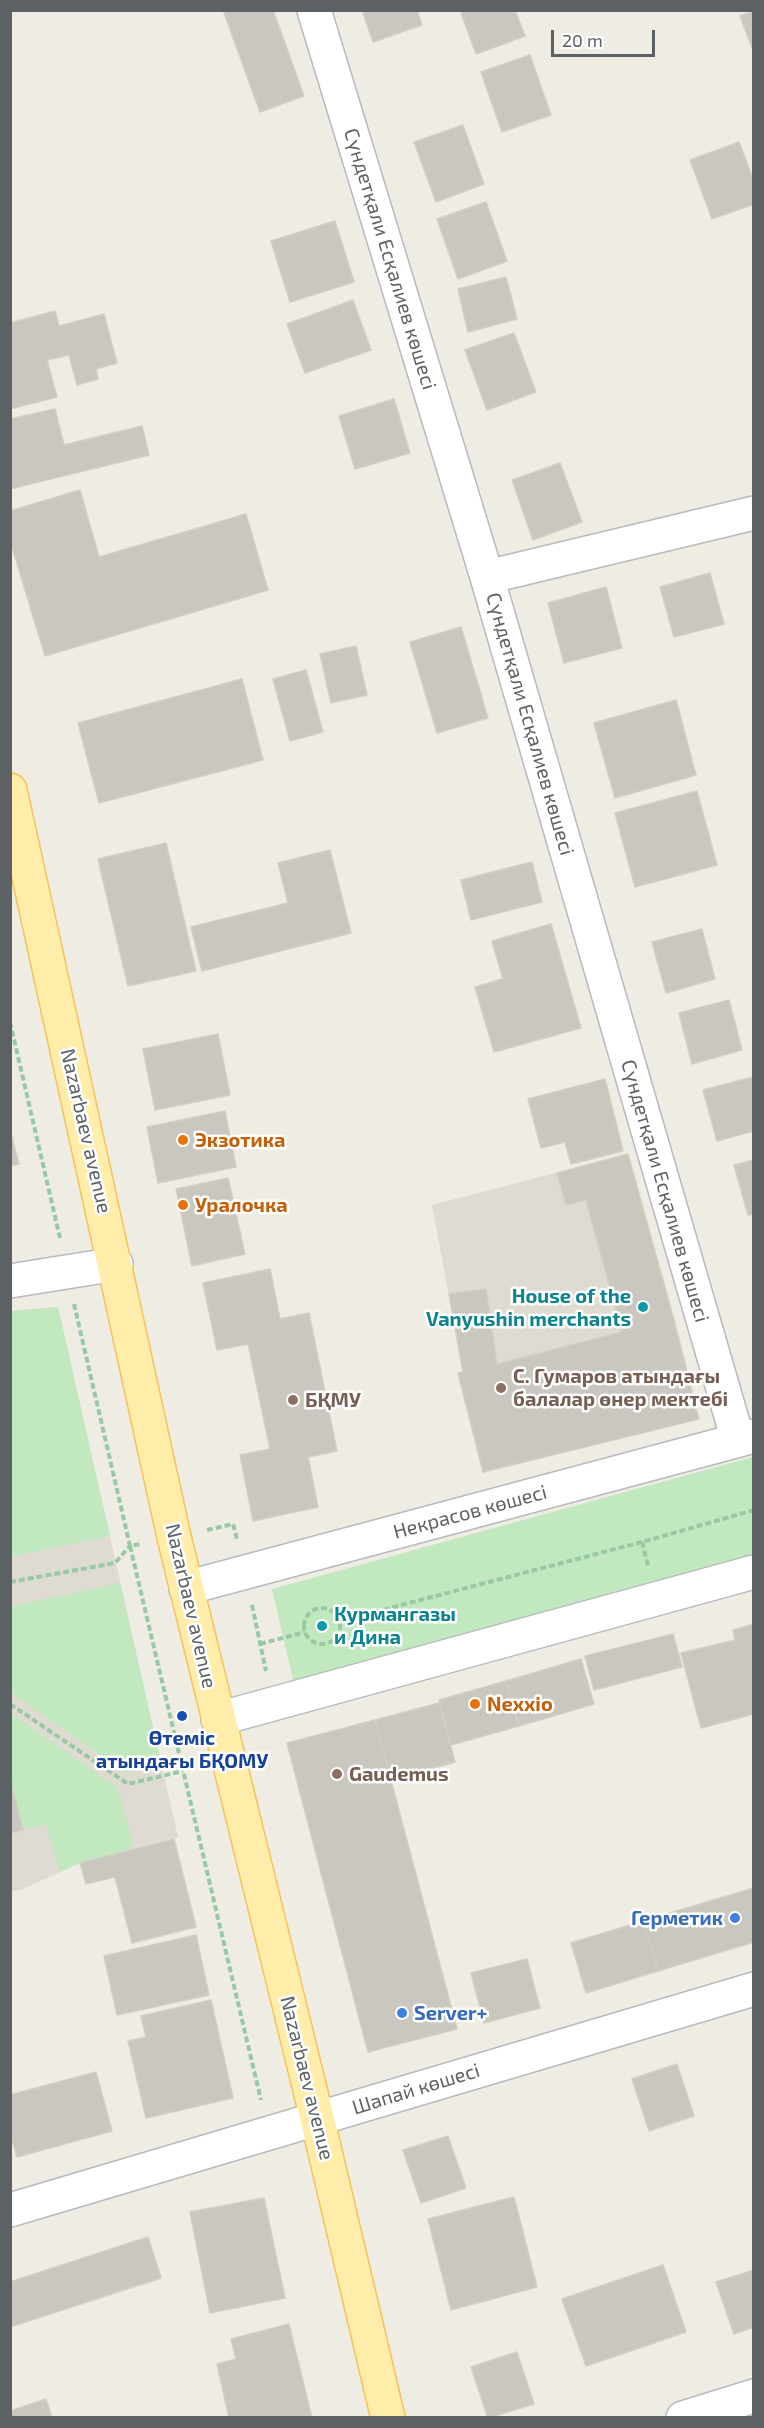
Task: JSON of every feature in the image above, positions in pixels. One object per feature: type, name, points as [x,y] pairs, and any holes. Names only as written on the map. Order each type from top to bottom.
[{"type":"main road","name":"Nazarbaev avenue","points":[[10,790],[186,1588],[317,2118],[388,2418]]},
{"type":"street","name":"Сүндетқали Есқалиев көшесі","points":[[314,10],[746,1438]]},
{"type":"street","points":[[487,577],[753,513]]},
{"type":"street","points":[[10,1281],[116,1264]]},
{"type":"street","name":"Некрасов көшесі","points":[[186,1588],[746,1438]]},
{"type":"street","points":[[218,1719],[753,1572]]},
{"type":"street","name":"Шапай көшесі","points":[[10,2211],[268,2132],[753,1989]]},
{"type":"street","points":[[683,2418],[753,2396]]},
{"type":"path","points":[[340,1621],[642,1542],[753,1510]]},
{"type":"path","points":[[10,1582],[116,1563],[129,1546],[268,2132]]},
{"type":"path","points":[[244,1572],[273,1704]]},
{"type":"path","points":[[317,1609],[329,1609],[340,1621],[339,1634],[336,1639],[325,1644],[313,1642],[305,1632],[305,1621],[317,1609]]},
{"type":"path","points":[[260,1644],[305,1632]]},
{"type":"path","points":[[10,1704],[128,1785],[183,1771]]},
{"type":"shaded area","name":"House of the Vanyushin merchants","points":[[628,1154],[699,1419],[483,1472],[458,1373],[463,1372],[432,1205]]},
{"type":"shaded area","points":[[58,1307],[178,1837],[80,1863],[23,1889],[11,1892],[11,1311]]},
{"type":"green space","points":[[58,1307],[110,1536],[11,1557],[11,1311]]},
{"type":"green space","points":[[753,1457],[753,1556],[294,1684],[272,1589]]},
{"type":"green space","points":[[120,1583],[161,1763],[126,1773],[10,1693],[11,1606]]},
{"type":"green space","points":[[11,1713],[118,1788],[134,1848],[80,1863],[60,1872],[46,1824],[23,1830],[11,1778]]},
{"type":"building","points":[[223,10],[273,10],[304,96],[260,112]]},
{"type":"building","points":[[362,10],[417,10],[422,25],[373,42]]},
{"type":"building","points":[[460,10],[515,10],[525,36],[476,54]]},
{"type":"building","points":[[754,11],[754,53],[740,16]]},
{"type":"building","points":[[530,55],[551,115],[502,132],[481,72]]},
{"type":"building","points":[[463,125],[484,184],[436,202],[414,142]]},
{"type":"building","points":[[739,142],[754,182],[754,204],[712,219],[690,160]]},
{"type":"building","points":[[486,202],[507,261],[458,279],[437,219]]},
{"type":"building","points":[[335,221],[354,282],[290,302],[271,241]]},
{"type":"building","points":[[506,277],[517,319],[468,332],[458,289]]},
{"type":"building","points":[[353,300],[371,350],[305,373],[287,324]]},
{"type":"building","points":[[55,311],[59,326],[104,314],[117,363],[96,369],[98,379],[77,385],[69,355],[47,360],[57,397],[10,409],[10,323]]},
{"type":"building","points":[[514,333],[536,392],[487,410],[465,350]]},
{"type":"building","points":[[394,399],[410,453],[355,469],[339,416]]},
{"type":"building","points":[[55,409],[64,445],[142,426],[149,455],[10,489],[10,419]]},
{"type":"building","points":[[560,463],[582,522],[533,540],[512,480]]},
{"type":"building","points":[[80,490],[99,557],[246,514],[268,590],[45,656],[10,540],[10,511]]},
{"type":"building","points":[[710,573],[724,624],[674,637],[660,587]]},
{"type":"building","points":[[606,587],[622,648],[564,663],[548,603]]},
{"type":"building","points":[[461,627],[488,718],[437,733],[410,642]]},
{"type":"building","points":[[356,646],[367,695],[331,703],[320,654]]},
{"type":"building","points":[[306,670],[323,732],[290,741],[273,679]]},
{"type":"building","points":[[242,679],[263,760],[99,803],[78,723]]},
{"type":"building","points":[[676,700],[696,775],[615,798],[594,723]]},
{"type":"building","points":[[697,791],[717,865],[635,887],[615,813]]},
{"type":"building","points":[[166,843],[196,971],[128,986],[98,859]]},
{"type":"building","points":[[330,850],[351,933],[202,971],[191,927],[288,903],[278,863]]},
{"type":"building","points":[[532,862],[542,902],[471,920],[461,880]]},
{"type":"building","points":[[551,924],[581,1028],[494,1052],[475,987],[503,979],[492,941]]},
{"type":"building","points":[[702,929],[715,979],[666,993],[652,942]]},
{"type":"building","points":[[729,1000],[742,1050],[692,1064],[679,1013]]},
{"type":"building","points":[[218,1034],[230,1095],[155,1110],[143,1049]]},
{"type":"building","points":[[753,1077],[754,1131],[717,1141],[703,1090]]},
{"type":"building","points":[[605,1079],[623,1151],[571,1164],[565,1142],[541,1148],[528,1099]]},
{"type":"building","points":[[225,1111],[236,1167],[158,1183],[147,1127]]},
{"type":"building","points":[[10,1129],[19,1164],[10,1166]]},
{"type":"building","name":"House of the Vanyushin merchants","points":[[628,1154],[699,1419],[483,1472],[458,1373],[463,1372],[449,1294],[486,1289],[497,1364],[622,1332],[586,1200],[566,1205],[557,1173]]},
{"type":"building","points":[[754,1160],[754,1214],[748,1215],[734,1165]]},
{"type":"building","points":[[228,1178],[245,1254],[192,1266],[176,1189]]},
{"type":"building","name":"БҚМУ","points":[[270,1269],[280,1319],[309,1313],[337,1451],[308,1457],[318,1507],[253,1521],[240,1455],[270,1449],[248,1344],[217,1350],[203,1283]]},
{"type":"building","points":[[754,1624],[754,1714],[701,1728],[681,1653],[735,1640],[733,1630]]},
{"type":"building","points":[[673,1634],[682,1667],[594,1690],[585,1656]]},
{"type":"building","points":[[581,1659],[594,1704],[519,1726],[506,1681]]},
{"type":"building","points":[[506,1681],[519,1726],[451,1745],[439,1700]]},
{"type":"building","points":[[439,1703],[455,1762],[391,1780],[375,1720]]},
{"type":"building","points":[[375,1720],[457,2029],[368,2052],[287,1743]]},
{"type":"building","points":[[10,1778],[23,1830],[10,1833]]},
{"type":"building","points":[[174,1839],[196,1927],[132,1943],[115,1877],[86,1884],[80,1863]]},
{"type":"building","points":[[754,1888],[754,1942],[658,1971],[643,1921]]},
{"type":"building","points":[[643,1921],[658,1971],[586,1993],[571,1943]]},
{"type":"building","points":[[196,1935],[209,1995],[117,2015],[104,1956]]},
{"type":"building","points":[[527,1959],[540,2008],[484,2023],[471,1973]]},
{"type":"building","points":[[211,2000],[233,2098],[146,2118],[128,2041],[146,2037],[141,2016]]},
{"type":"building","points":[[677,2064],[694,2116],[649,2131],[632,2079]]},
{"type":"building","points":[[96,2072],[112,2131],[17,2157],[10,2133],[10,2095]]},
{"type":"building","points":[[448,2136],[466,2188],[421,2203],[403,2150]]},
{"type":"building","points":[[514,2197],[537,2287],[451,2310],[428,2219]]},
{"type":"building","points":[[264,2198],[285,2298],[210,2313],[190,2212]]},
{"type":"building","points":[[148,2237],[161,2278],[10,2327],[10,2282]]},
{"type":"building","points":[[663,2265],[686,2332],[586,2366],[562,2299]]},
{"type":"building","points":[[754,2270],[754,2327],[734,2334],[716,2282]]},
{"type":"building","points":[[289,2324],[312,2418],[229,2418],[217,2364],[236,2359],[231,2339]]},
{"type":"building","points":[[517,2352],[534,2404],[488,2418],[471,2367]]},
{"type":"building","points":[[46,2399],[52,2418],[12,2418],[10,2411]]},
{"type":"place","name":"Экзотика","points":[[183,1140]]},
{"type":"place","name":"Уралочка","points":[[183,1205]]},
{"type":"place","name":"House of the Vanyushin merchants","points":[[643,1307]]},
{"type":"place","name":"С. Гумаров атындағы балалар өнер мектебі","points":[[501,1388]]},
{"type":"place","name":"БҚМУ","points":[[293,1400]]},
{"type":"place","name":"Курмангазы и Дина","points":[[322,1626]]},
{"type":"place","name":"Nexxio","points":[[475,1704]]},
{"type":"place","name":"Өтеміс атындағы БҚОМУ","points":[[182,1716]]},
{"type":"place","name":"Gaudemus","points":[[337,1774]]},
{"type":"place","name":"Герметик","points":[[735,1918]]},
{"type":"place","name":"Server+","points":[[402,2013]]}]
